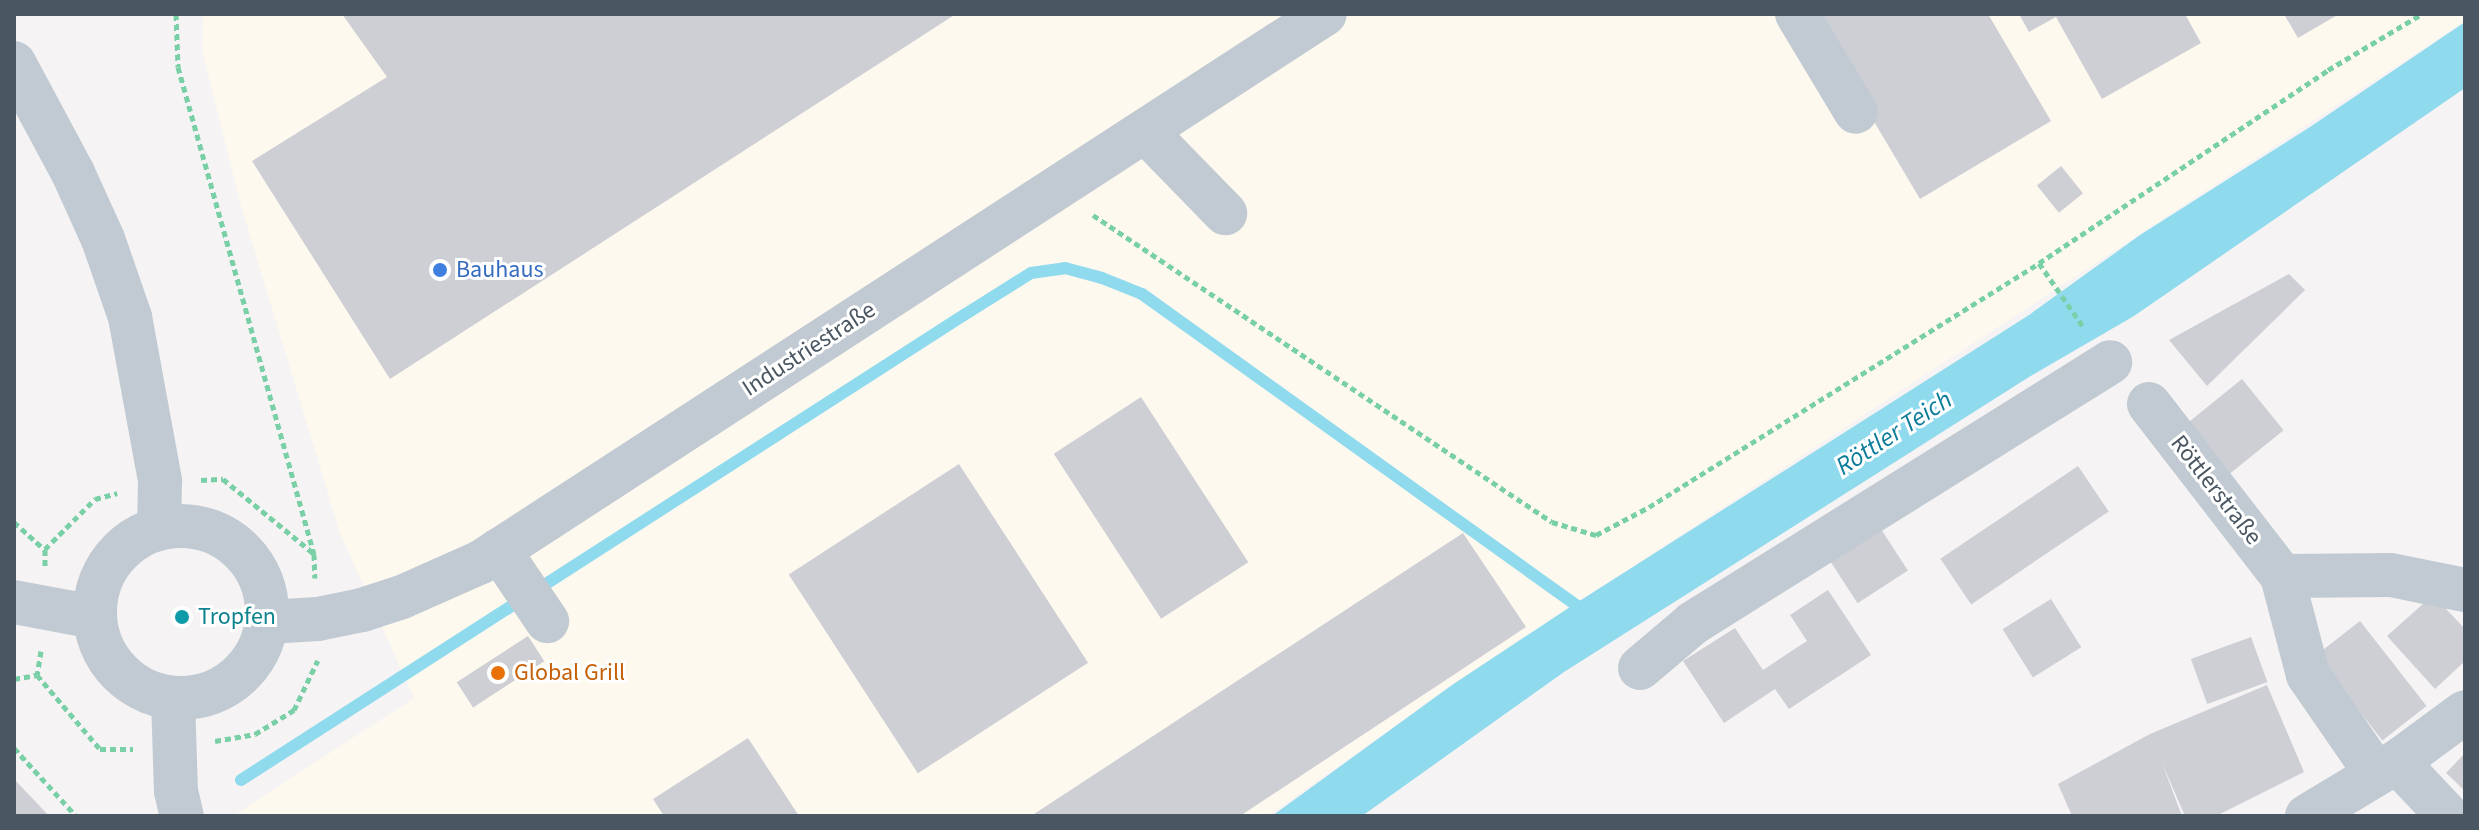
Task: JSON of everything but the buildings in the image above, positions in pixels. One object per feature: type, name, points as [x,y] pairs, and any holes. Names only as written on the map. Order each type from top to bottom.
[{"type":"street","name":"Industriestraße","points":[[267,622],[318,619],[402,597],[463,572],[509,565],[1055,189],[1325,14]]},
{"type":"street","points":[[1797,14],[1856,112]]},
{"type":"street","points":[[14,63],[73,173],[103,239],[130,317],[158,465],[159,528]]},
{"type":"street","points":[[1145,131],[1225,213]]},
{"type":"street","points":[[1640,668],[1693,623],[2101,351]]},
{"type":"street","name":"Röttlerstraße","points":[[2149,404],[2282,576],[2308,675],[2386,767],[2448,816]]},
{"type":"street","points":[[187,526],[214,532],[238,547],[256,569],[266,595],[267,622],[257,654],[235,680],[206,695],[173,698],[143,690],[118,672],[101,647],[94,617],[97,587],[111,561],[132,541],[159,528],[187,526]]},
{"type":"street","points":[[509,565],[547,621]]},
{"type":"street","points":[[2282,576],[2391,575],[2465,590]]},
{"type":"street","points":[[31,606],[94,617]]},
{"type":"street","points":[[173,698],[173,749],[182,816]]},
{"type":"street","points":[[2307,816],[2386,767],[2465,712]]},
{"type":"path","points":[[14,522],[45,550],[31,606],[37,675],[100,749],[173,749],[255,734],[294,710],[318,662],[314,554],[178,67],[176,14]]},
{"type":"path","points":[[1055,189],[1552,522],[1596,535],[1649,507],[2039,263],[2328,70],[2422,14]]},
{"type":"path","points":[[2039,263],[2101,351]]},
{"type":"path","points":[[14,679],[37,675]]},
{"type":"path","points":[[14,748],[76,816]]},
{"type":"shaded area","points":[[203,14],[2465,14],[2465,21],[1455,683],[1268,816],[233,816],[414,698],[340,533],[241,206],[202,50]]},
{"type":"water","name":"Röttler Teich","points":[[2465,22],[2465,88],[2134,316],[2029,377],[1564,672],[1362,816],[1272,816],[1452,685],[2029,315],[2140,235],[2310,127]]},
{"type":"waterway","points":[[241,780],[1031,273],[1065,268],[1142,294],[1587,613]]},
{"type":"place","name":"Bauhaus","points":[[440,270]]},
{"type":"place","name":"Tropfen","points":[[182,617]]},
{"type":"place","name":"Global Grill","points":[[498,673]]}]
